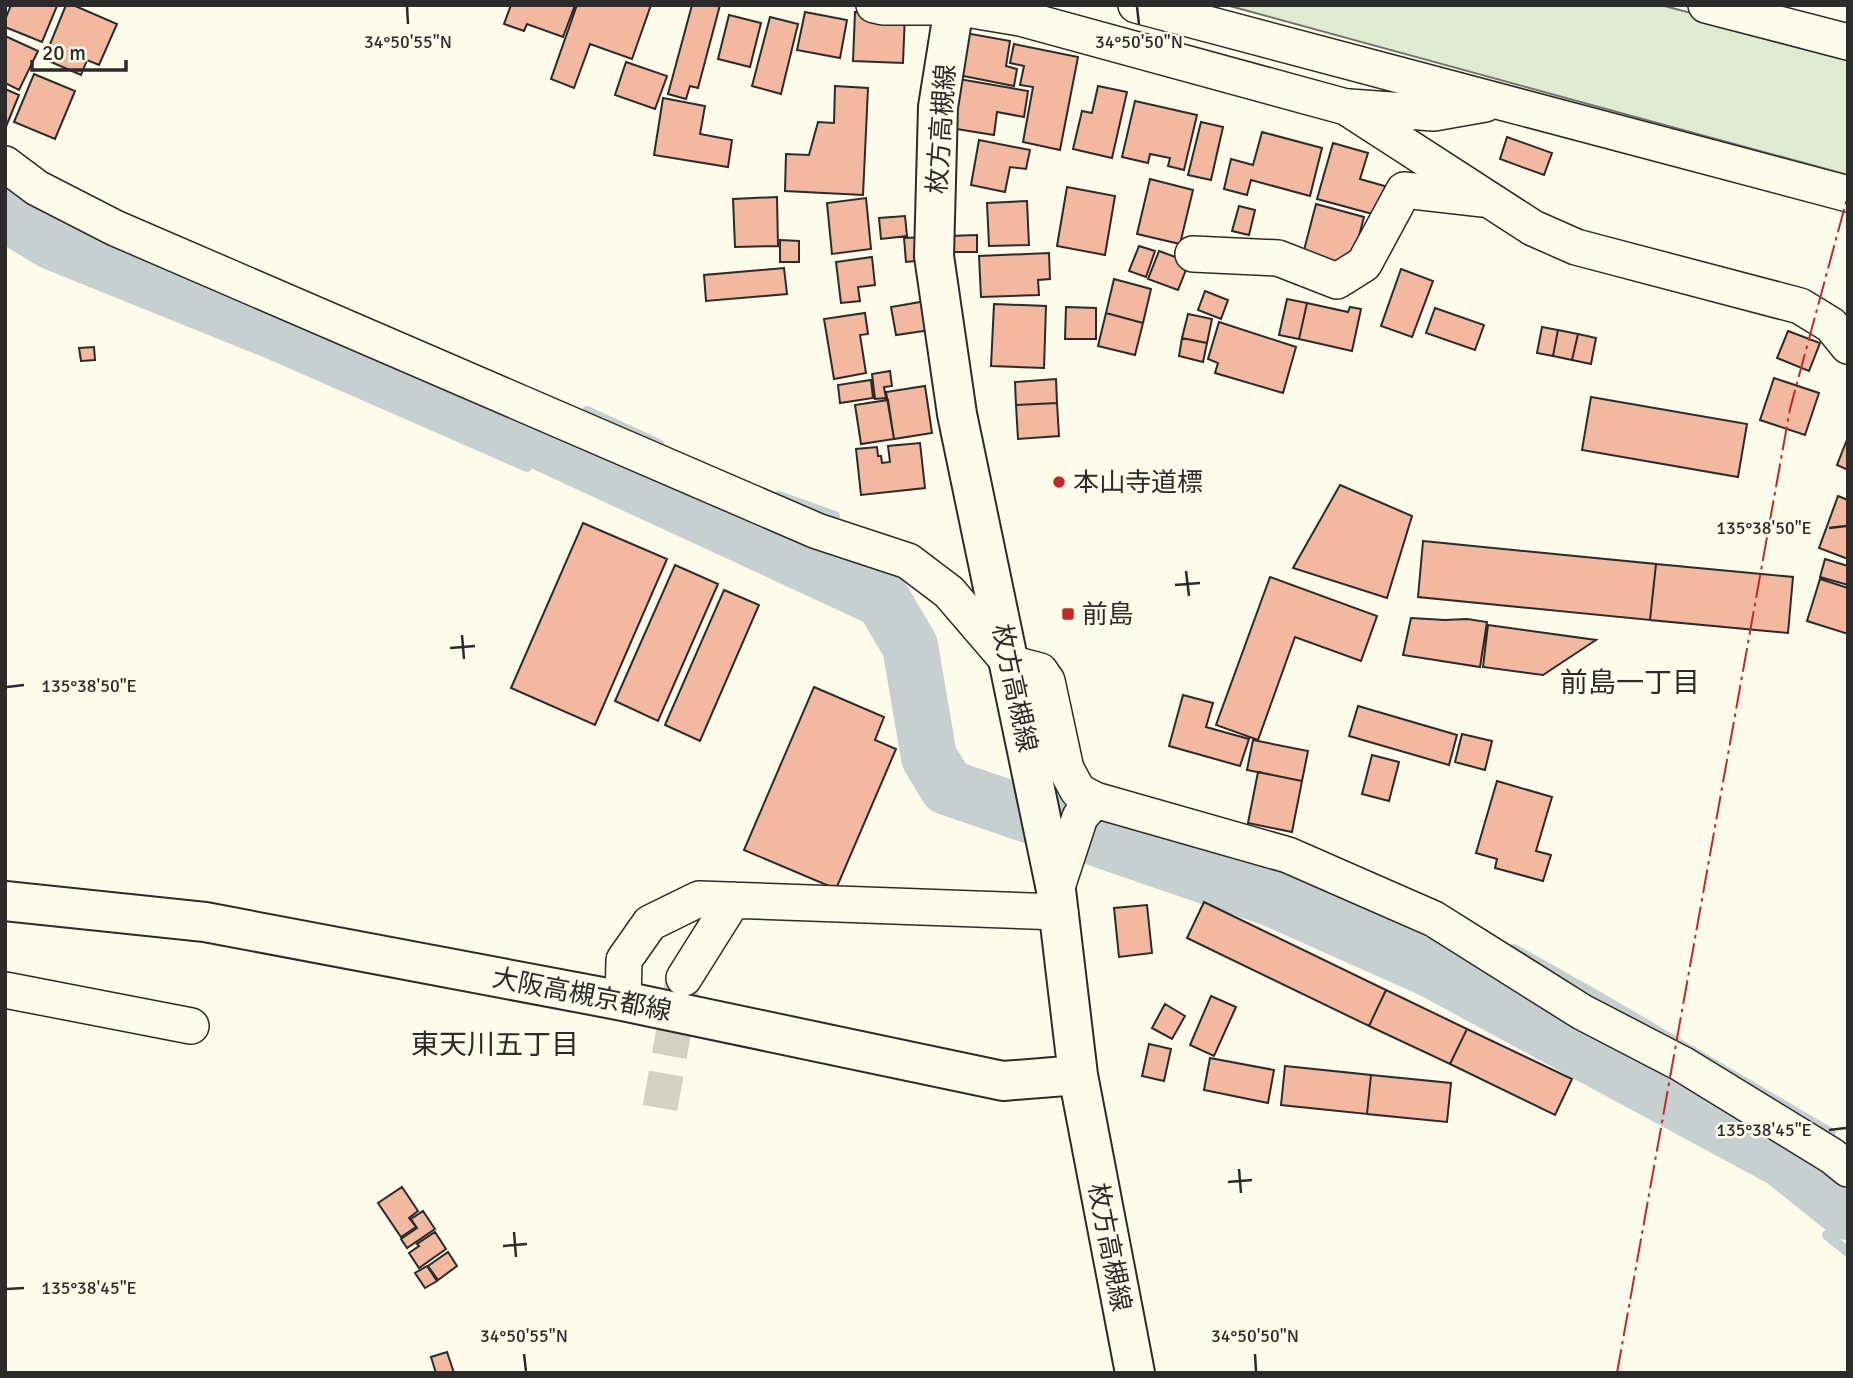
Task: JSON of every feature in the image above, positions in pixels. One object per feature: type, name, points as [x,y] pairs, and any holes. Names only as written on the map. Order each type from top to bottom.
[{"type":"main road","name":"枚方高槻線","points":[[951,6],[938,107],[934,257],[957,414],[1058,901],[1078,1075],[1135,1373]]},
{"type":"main road","name":"大阪高槻京都線","points":[[5,891],[85,908]]},
{"type":"main road","name":"大阪高槻京都線","points":[[5,901],[205,922],[623,1001],[1003,1082],[1078,1075]]},
{"type":"street","points":[[874,5],[951,6],[1020,18],[1346,107],[1434,113],[1499,102]]},
{"type":"street","points":[[1136,5],[1848,194]]},
{"type":"street","points":[[1706,5],[1838,40]]},
{"type":"street","points":[[1794,5],[1838,40]]},
{"type":"street","points":[[1346,107],[1533,228],[1576,247],[1800,306],[1831,325],[1848,346]]},
{"type":"street","points":[[5,164],[37,188],[115,228],[817,531],[908,561],[948,593],[1010,663],[1040,671],[1047,681],[1066,769],[1078,791],[1095,800],[1288,855],[1434,919],[1582,1012],[1682,1064],[1832,1156],[1848,1169]]},
{"type":"street","points":[[1194,254],[1278,258],[1337,281],[1364,264],[1404,190],[1489,200]]},
{"type":"street","points":[[623,1001],[624,960],[650,923],[699,899],[1058,901],[1080,817],[1095,800]]},
{"type":"street","points":[[684,978],[733,900]]},
{"type":"street","points":[[5,990],[191,1026]]},
{"type":"green space","points":[[1226,5],[1661,5],[1848,55],[1848,175]]},
{"type":"building","points":[[11,5],[57,6],[42,42],[5,27]]},
{"type":"building","points":[[66,5],[73,5],[117,24],[99,65],[87,60],[81,75],[44,59]]},
{"type":"building","points":[[511,5],[575,5],[563,37],[527,24],[524,31],[504,24]]},
{"type":"building","points":[[577,5],[651,5],[632,59],[590,44],[574,88],[551,79]]},
{"type":"building","points":[[692,5],[720,5],[698,88],[690,86],[686,99],[668,94]]},
{"type":"building","points":[[805,12],[847,20],[840,58],[797,50]]},
{"type":"building","points":[[855,12],[905,14],[903,63],[853,61]]},
{"type":"building","points":[[729,15],[761,23],[750,67],[718,59]]},
{"type":"building","points":[[770,17],[798,24],[781,94],[752,86]]},
{"type":"building","points":[[960,32],[1010,41],[1006,66],[1017,69],[1014,86],[953,74]]},
{"type":"building","points":[[5,36],[38,51],[19,90],[5,83]]},
{"type":"building","points":[[1014,44],[1078,57],[1060,150],[1023,142],[1033,87],[1020,85],[1024,66],[1010,63]]},
{"type":"building","points":[[626,62],[667,76],[655,109],[615,95]]},
{"type":"building","points":[[34,74],[75,91],[55,139],[14,122]]},
{"type":"building","points":[[959,79],[1028,91],[1024,117],[997,112],[994,135],[950,128]]},
{"type":"building","points":[[835,86],[868,88],[863,195],[785,191],[786,154],[809,155],[818,122],[834,123]]},
{"type":"building","points":[[1098,86],[1127,92],[1112,158],[1073,149],[1082,111],[1092,113]]},
{"type":"building","points":[[5,89],[19,95],[5,129]]},
{"type":"building","points":[[663,98],[705,106],[700,134],[732,140],[728,167],[654,155]]},
{"type":"building","points":[[1135,101],[1197,115],[1184,170],[1168,166],[1170,158],[1150,154],[1148,163],[1122,157]]},
{"type":"building","points":[[1201,122],[1223,127],[1211,180],[1188,175]]},
{"type":"building","points":[[1262,132],[1322,148],[1310,196],[1251,180],[1247,195],[1224,189],[1231,159],[1253,165]]},
{"type":"building","points":[[1507,137],[1552,153],[1544,175],[1500,159]]},
{"type":"building","points":[[979,140],[1030,150],[1026,169],[1010,167],[1005,192],[971,185]]},
{"type":"building","points":[[1333,143],[1368,153],[1360,179],[1388,187],[1380,216],[1317,199]]},
{"type":"building","points":[[1150,179],[1193,190],[1180,244],[1137,234]]},
{"type":"building","points":[[1067,187],[1115,196],[1105,255],[1057,246]]},
{"type":"building","points":[[777,197],[778,246],[735,247],[733,199]]},
{"type":"building","points":[[866,198],[871,249],[832,254],[827,203]]},
{"type":"building","points":[[1027,201],[1029,245],[989,246],[987,203]]},
{"type":"building","points":[[1316,204],[1364,217],[1351,266],[1303,254]]},
{"type":"building","points":[[1239,206],[1255,210],[1249,235],[1232,231]]},
{"type":"building","points":[[905,216],[907,236],[881,239],[879,218]]},
{"type":"building","points":[[977,235],[977,252],[950,252],[949,236]]},
{"type":"building","points":[[924,237],[926,260],[906,262],[904,238]]},
{"type":"building","points":[[780,240],[799,241],[799,262],[780,262]]},
{"type":"building","points":[[1139,246],[1155,251],[1146,277],[1129,271]]},
{"type":"building","points":[[1159,251],[1189,262],[1178,290],[1148,279]]},
{"type":"building","points":[[1049,253],[1050,279],[1038,280],[1039,295],[981,297],[979,256]]},
{"type":"building","points":[[872,257],[875,285],[858,287],[860,301],[841,303],[836,262]]},
{"type":"building","points":[[784,268],[787,294],[706,301],[704,275]]},
{"type":"building","points":[[1401,269],[1433,281],[1412,337],[1381,326]]},
{"type":"building","points":[[1114,279],[1151,289],[1143,323],[1106,313]]},
{"type":"building","points":[[1205,291],[1228,300],[1221,319],[1198,310]]},
{"type":"building","points":[[1287,299],[1307,303],[1299,339],[1279,335]]},
{"type":"building","points":[[926,301],[931,330],[896,335],[891,307]]},
{"type":"building","points":[[1307,303],[1348,312],[1350,307],[1361,309],[1352,351],[1299,339]]},
{"type":"building","points":[[994,304],[1046,306],[1044,368],[991,366]]},
{"type":"building","points":[[1066,307],[1096,308],[1096,339],[1065,339]]},
{"type":"building","points":[[1435,308],[1484,325],[1475,350],[1426,333]]},
{"type":"building","points":[[865,313],[868,334],[860,335],[866,373],[834,379],[824,319]]},
{"type":"building","points":[[1106,313],[1143,323],[1135,355],[1098,346]]},
{"type":"building","points":[[1188,314],[1212,319],[1207,343],[1182,338]]},
{"type":"building","points":[[1219,322],[1296,347],[1283,393],[1215,373],[1218,363],[1208,359]]},
{"type":"building","points":[[1542,327],[1558,330],[1553,356],[1537,353]]},
{"type":"building","points":[[1558,330],[1578,334],[1572,360],[1553,356]]},
{"type":"building","points":[[1788,331],[1820,343],[1809,371],[1777,358]]},
{"type":"building","points":[[1578,334],[1596,338],[1591,364],[1572,360]]},
{"type":"building","points":[[1182,338],[1207,343],[1203,362],[1179,356]]},
{"type":"building","points":[[94,347],[95,360],[81,361],[79,348]]},
{"type":"building","points":[[890,371],[892,386],[884,387],[886,398],[875,399],[872,374]]},
{"type":"building","points":[[1774,378],[1819,393],[1805,435],[1760,420]]},
{"type":"building","points":[[1056,379],[1057,403],[1016,405],[1015,382]]},
{"type":"building","points":[[871,380],[873,398],[840,403],[838,385]]},
{"type":"building","points":[[925,386],[932,433],[894,439],[886,392]]},
{"type":"building","points":[[1591,397],[1747,424],[1738,477],[1582,450]]},
{"type":"building","points":[[888,400],[894,439],[861,444],[855,405]]},
{"type":"building","points":[[1057,403],[1059,436],[1018,439],[1016,405]]},
{"type":"building","points":[[1848,437],[1848,470],[1837,465]]},
{"type":"building","points":[[920,443],[925,488],[861,495],[856,449],[877,447],[882,463],[890,462],[888,446]]},
{"type":"building","points":[[1340,485],[1412,516],[1387,598],[1293,568]]},
{"type":"building","points":[[1838,496],[1848,500],[1848,559],[1819,548]]},
{"type":"building","points":[[583,523],[667,559],[595,725],[511,688]]},
{"type":"building","points":[[1423,541],[1656,564],[1650,620],[1418,597]]},
{"type":"building","points":[[1825,559],[1848,566],[1848,585],[1820,577]]},
{"type":"building","points":[[1656,564],[1793,577],[1788,633],[1650,620]]},
{"type":"building","points":[[675,565],[718,584],[658,721],[615,701]]},
{"type":"building","points":[[1270,577],[1377,616],[1361,661],[1295,637],[1258,740],[1216,725]]},
{"type":"building","points":[[1820,579],[1848,588],[1848,634],[1807,621]]},
{"type":"building","points":[[724,590],[759,605],[700,741],[665,725]]},
{"type":"building","points":[[1411,618],[1487,622],[1480,667],[1403,655]]},
{"type":"building","points":[[1488,625],[1596,640],[1543,675],[1483,667]]},
{"type":"building","points":[[814,687],[884,717],[875,740],[896,749],[836,889],[744,850]]},
{"type":"building","points":[[1183,695],[1213,703],[1206,727],[1249,739],[1240,766],[1169,746]]},
{"type":"building","points":[[1358,706],[1457,735],[1449,765],[1349,736]]},
{"type":"building","points":[[1462,734],[1492,741],[1485,770],[1455,762]]},
{"type":"building","points":[[1253,740],[1308,751],[1302,781],[1247,770]]},
{"type":"building","points":[[1372,755],[1399,762],[1389,801],[1362,794]]},
{"type":"building","points":[[1258,772],[1302,781],[1292,832],[1248,823]]},
{"type":"building","points":[[1497,781],[1552,797],[1536,851],[1551,855],[1543,881],[1495,868],[1497,859],[1476,853]]},
{"type":"building","points":[[1204,902],[1386,990],[1369,1026],[1187,938]]},
{"type":"building","points":[[1147,905],[1152,953],[1119,957],[1114,908]]},
{"type":"building","points":[[1386,990],[1467,1029],[1450,1064],[1369,1026]]},
{"type":"building","points":[[1211,996],[1236,1007],[1214,1056],[1190,1045]]},
{"type":"building","points":[[1165,1004],[1185,1016],[1172,1039],[1152,1028]]},
{"type":"building","points":[[1467,1029],[1572,1079],[1555,1115],[1450,1064]]},
{"type":"building","points":[[1149,1044],[1171,1049],[1164,1081],[1142,1076]]},
{"type":"building","points":[[1210,1058],[1274,1070],[1268,1103],[1204,1090]]},
{"type":"building","points":[[1285,1066],[1371,1075],[1367,1114],[1281,1105]]},
{"type":"building","points":[[1371,1075],[1451,1083],[1447,1122],[1367,1114]]},
{"type":"building","points":[[402,1187],[418,1211],[409,1218],[416,1227],[401,1237],[378,1203]]},
{"type":"building","points":[[423,1211],[435,1229],[407,1248],[401,1239],[417,1228],[411,1219]]},
{"type":"building","points":[[435,1232],[446,1249],[419,1268],[409,1253]]},
{"type":"building","points":[[448,1252],[457,1266],[438,1280],[428,1266]]},
{"type":"building","points":[[427,1266],[437,1281],[425,1288],[415,1273]]},
{"type":"building","points":[[447,1352],[454,1373],[436,1373],[431,1357]]},
{"type":"waterway","points":[[5,208],[54,237],[474,411],[883,600],[910,646],[929,757],[947,787],[1273,899],[1432,970],[1783,1160],[1848,1212]]},
{"type":"waterway","points":[[5,240],[41,262],[264,352],[527,467]]},
{"type":"waterway","points":[[587,411],[659,444]]},
{"type":"waterway","points":[[779,496],[835,516]]},
{"type":"waterway","points":[[1514,949],[1831,1133]]},
{"type":"waterway","points":[[1827,1235],[1848,1252]]},
{"type":"tunnel","points":[[660,1108],[682,985]]},
{"type":"power","points":[[1617,1373],[1790,409],[1848,195]]},
{"type":"place","name":"本山寺道標","points":[[1059,482]]},
{"type":"place","name":"前島","points":[[1068,614]]},
{"type":"district","name":"前島一丁目","points":[[1630,682]]},
{"type":"district","name":"東天川五丁目","points":[[495,1044]]}]
